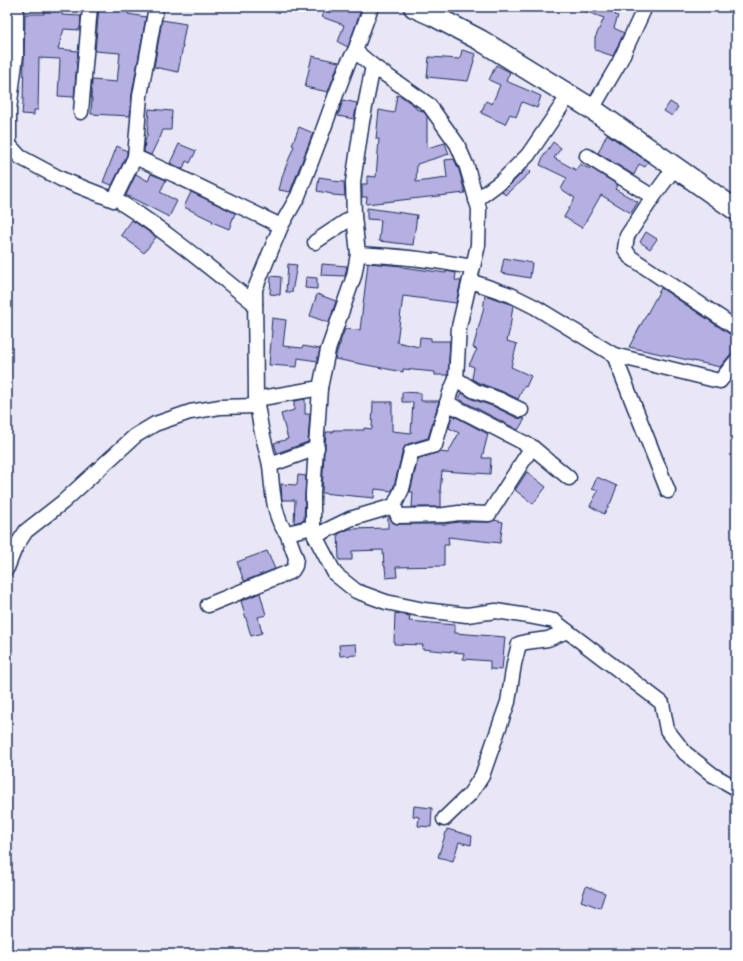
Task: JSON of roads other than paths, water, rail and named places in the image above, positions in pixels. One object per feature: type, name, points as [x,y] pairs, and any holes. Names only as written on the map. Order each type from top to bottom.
[{"type":"main road","points":[[414,7],[434,11],[592,109],[736,210]]},
{"type":"street","points":[[16,7],[12,23],[16,55],[10,82],[8,145],[20,157],[61,179],[114,200],[135,157],[140,96],[156,7]]},
{"type":"street","points":[[81,112],[90,7]]},
{"type":"street","points":[[208,605],[292,571],[295,566],[296,558],[287,533],[283,529],[276,507],[270,465],[256,403],[255,289],[281,226],[298,196],[348,63],[355,51],[371,7]]},
{"type":"street","points":[[592,109],[619,63],[645,7]]},
{"type":"street","points":[[355,51],[373,66],[429,105],[457,144],[467,167],[479,210],[478,245],[459,327],[456,379],[450,392],[435,445],[411,452],[402,489],[394,506],[398,516],[444,516],[459,513],[489,514],[532,447]]},
{"type":"street","points":[[373,66],[362,122],[353,182],[354,216],[358,254],[354,276],[328,350],[320,388],[313,493],[314,532],[335,574],[356,591],[386,602],[424,610],[466,615],[496,611],[554,621],[662,703],[667,730],[685,753],[712,775],[736,788]]},
{"type":"street","points":[[476,200],[503,180],[528,155],[569,95]]},
{"type":"street","points":[[587,156],[653,198]]},
{"type":"street","points":[[135,157],[281,226]]},
{"type":"street","points":[[676,167],[627,236],[626,249],[630,257],[736,328]]},
{"type":"street","points":[[123,204],[176,241],[255,304]]},
{"type":"street","points":[[315,242],[354,216]]},
{"type":"street","points":[[358,254],[438,261],[472,267]]},
{"type":"street","points":[[470,281],[511,295],[535,307],[614,355],[720,381],[736,361]]},
{"type":"street","points":[[614,355],[668,491]]},
{"type":"street","points":[[456,379],[474,391],[498,399],[521,410]]},
{"type":"street","points":[[7,568],[11,547],[26,531],[63,502],[135,436],[155,424],[190,412],[256,403],[320,388]]},
{"type":"street","points":[[447,403],[532,447],[569,478]]},
{"type":"street","points":[[270,465],[317,448]]},
{"type":"street","points":[[287,533],[314,532],[350,519],[394,506]]},
{"type":"street","points":[[444,819],[470,794],[482,776],[508,702],[519,644],[548,639],[568,631]]}]
